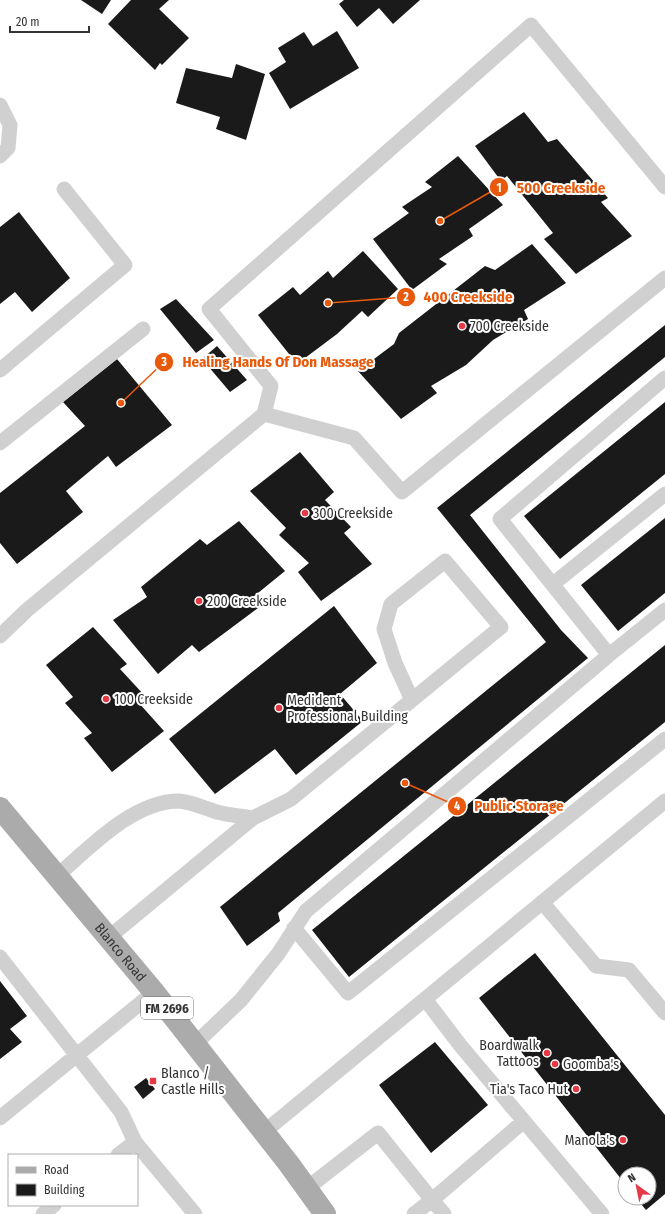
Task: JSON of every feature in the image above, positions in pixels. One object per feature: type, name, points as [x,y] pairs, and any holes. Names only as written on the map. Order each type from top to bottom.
[{"type":"main road","name":"Blanco Road","points":[[1,813],[57,876],[154,992],[264,1132],[325,1214]]},
{"type":"lane","points":[[0,636],[27,610],[264,414],[271,386],[209,309],[531,25],[665,188]]},
{"type":"lane","points":[[0,105],[10,125],[8,148],[0,156]]},
{"type":"lane","points":[[0,370],[125,265],[64,189]]},
{"type":"lane","points":[[264,414],[354,438],[402,492],[665,278]]},
{"type":"lane","points":[[0,443],[143,329]]},
{"type":"lane","points":[[610,655],[500,519],[665,378]]},
{"type":"lane","points":[[553,584],[665,494]]},
{"type":"lane","points":[[108,938],[253,818],[291,798],[412,700],[501,627],[445,561],[391,604],[384,629],[395,663],[412,700]]},
{"type":"lane","points":[[195,1044],[241,1000],[278,954],[306,911],[665,610]]},
{"type":"lane","points":[[294,928],[348,993],[665,739]]},
{"type":"lane","points":[[264,1132],[665,800]]},
{"type":"lane","points":[[57,876],[112,828],[134,814],[158,804],[179,801],[198,805],[217,812],[253,818]]},
{"type":"lane","points":[[542,902],[596,966],[629,970],[665,1013]]},
{"type":"lane","points":[[0,958],[78,1055],[121,1112],[135,1142],[195,1214]]},
{"type":"lane","points":[[0,1118],[154,992]]},
{"type":"lane","points":[[424,999],[602,1214]]},
{"type":"lane","points":[[414,1214],[524,1121]]},
{"type":"lane","points":[[306,1189],[378,1133],[444,1214]]},
{"type":"lane","points":[[119,1154],[135,1142]]},
{"type":"lane","points":[[43,1214],[53,1206]]},
{"type":"building","points":[[81,0],[111,0],[102,14]]},
{"type":"building","points":[[131,0],[169,0],[159,9],[189,38],[162,65],[160,63],[155,70],[108,24]]},
{"type":"building","points":[[344,0],[420,0],[393,24],[379,8],[357,27],[339,4]]},
{"type":"building","points":[[337,31],[359,68],[290,109],[269,73],[286,62],[278,48],[304,32],[313,46]]},
{"type":"building","points":[[236,64],[265,74],[246,140],[216,129],[220,117],[176,103],[186,68],[232,78]]},
{"type":"building","points":[[524,112],[548,142],[557,139],[608,198],[601,202],[632,236],[576,274],[544,239],[553,233],[507,176],[501,181],[475,146]]},
{"type":"building","points":[[458,156],[503,205],[469,229],[473,236],[439,259],[447,264],[412,290],[373,239],[409,213],[402,207],[432,187],[425,182]]},
{"type":"building","points":[[19,212],[70,278],[32,312],[15,292],[0,304],[0,227]]},
{"type":"building","name":"700 Creekside","points":[[532,244],[566,283],[524,310],[528,319],[493,340],[466,365],[431,386],[437,393],[401,419],[358,371],[394,344],[399,333],[485,266],[495,270]]},
{"type":"building","points":[[363,251],[398,289],[368,317],[362,311],[337,334],[297,364],[258,315],[293,287],[300,295],[328,271],[333,278]]},
{"type":"building","points":[[176,299],[214,340],[196,353],[160,309]]},
{"type":"building","points":[[665,325],[665,357],[470,515],[561,630],[588,658],[278,913],[280,921],[247,946],[220,907],[546,642],[437,508]]},
{"type":"building","points":[[217,346],[247,380],[230,392],[202,359]]},
{"type":"building","points":[[117,359],[172,425],[116,467],[108,456],[66,491],[83,512],[17,564],[0,543],[0,493],[85,426],[63,402]]},
{"type":"building","points":[[665,402],[665,474],[560,559],[524,516]]},
{"type":"building","name":"300 Creekside","points":[[300,452],[334,492],[325,500],[351,527],[344,533],[372,564],[321,601],[298,572],[309,563],[279,535],[286,528],[250,491]]},
{"type":"building","points":[[665,518],[665,593],[618,631],[581,585]]},
{"type":"building","name":"200 Creekside","points":[[239,521],[285,571],[253,597],[262,605],[199,652],[192,645],[158,674],[113,620],[147,597],[141,587],[200,539],[207,545]]},
{"type":"building","name":"Medident Professional Building","points":[[334,606],[377,663],[340,694],[363,721],[296,775],[275,749],[215,794],[169,739]]},
{"type":"building","name":"100 Creekside","points":[[93,627],[127,664],[120,669],[145,696],[138,702],[164,731],[112,772],[84,738],[92,733],[65,703],[73,697],[46,665]]},
{"type":"building","points":[[665,645],[665,722],[349,977],[312,930]]},
{"type":"building","points":[[535,953],[665,1115],[665,1194],[657,1201],[657,1166],[617,1166],[617,1174],[479,998]]},
{"type":"building","points":[[0,981],[27,1016],[10,1029],[22,1042],[0,1059]]},
{"type":"building","points":[[435,1042],[488,1105],[431,1153],[379,1085]]},
{"type":"building","points":[[146,1078],[155,1089],[143,1099],[134,1087]]},
{"type":"building","points":[[643,1206],[651,1206],[646,1210]]},
{"type":"place","name":"500 Creekside","points":[[440,221]]},
{"type":"place","name":"400 Creekside","points":[[328,303]]},
{"type":"place","name":"700 Creekside","points":[[462,326]]},
{"type":"place","name":"Healing Hands Of Don Massage","points":[[121,403]]},
{"type":"place","name":"300 Creekside","points":[[305,513]]},
{"type":"place","name":"200 Creekside","points":[[199,601]]},
{"type":"place","name":"100 Creekside","points":[[106,699]]},
{"type":"place","name":"Medident Professional Building","points":[[279,708]]},
{"type":"place","name":"Public Storage","points":[[405,783]]},
{"type":"place","name":"Boardwalk Tattoos","points":[[547,1053]]},
{"type":"place","name":"Goomba's","points":[[555,1064]]},
{"type":"place","name":"Blanco / Castle Hills","points":[[153,1081]]},
{"type":"place","name":"Tia's Taco Hut","points":[[576,1089]]},
{"type":"place","name":"Manola's","points":[[623,1140]]}]
